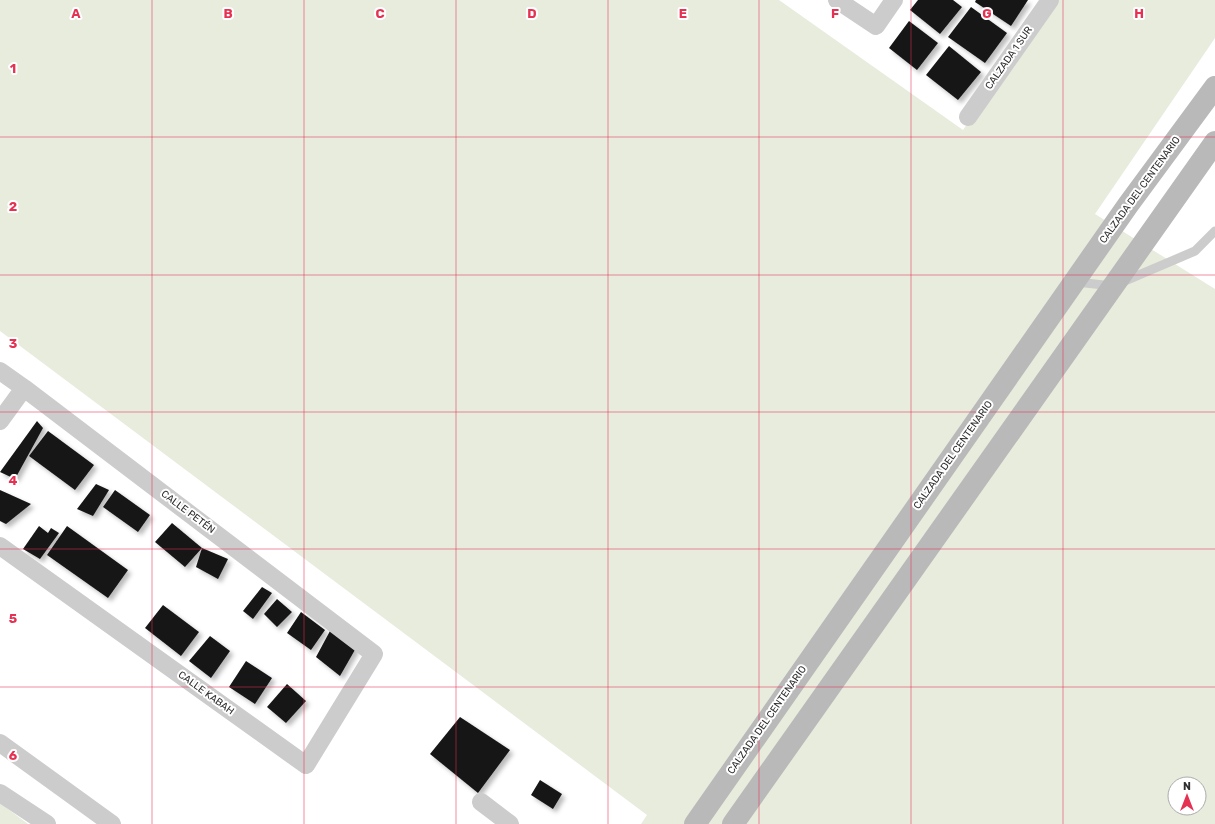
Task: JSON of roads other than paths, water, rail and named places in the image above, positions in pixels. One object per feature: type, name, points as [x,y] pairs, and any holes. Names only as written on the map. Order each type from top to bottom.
[{"type":"main road","name":"CALZADA DEL CENTENARIO","points":[[695,824],[1128,205],[1215,87]]},
{"type":"main road","points":[[733,824],[1215,142]]},
{"type":"main road","points":[[782,699],[808,719]]},
{"type":"street","points":[[837,0],[876,26],[894,0]]},
{"type":"street","name":"CALZADA 1 SUR","points":[[968,116],[1050,0]]},
{"type":"street","name":"CALLE PETÉN","points":[[0,371],[374,654]]},
{"type":"street","points":[[0,421],[24,388]]},
{"type":"street","name":"CALLE KABAH","points":[[0,546],[306,765],[374,654]]},
{"type":"street","points":[[0,743],[112,824]]},
{"type":"street","points":[[0,792],[47,824]]},
{"type":"street","points":[[481,802],[510,824]]},
{"type":"lane","points":[[1075,282],[1113,286],[1195,251],[1215,231]]}]
